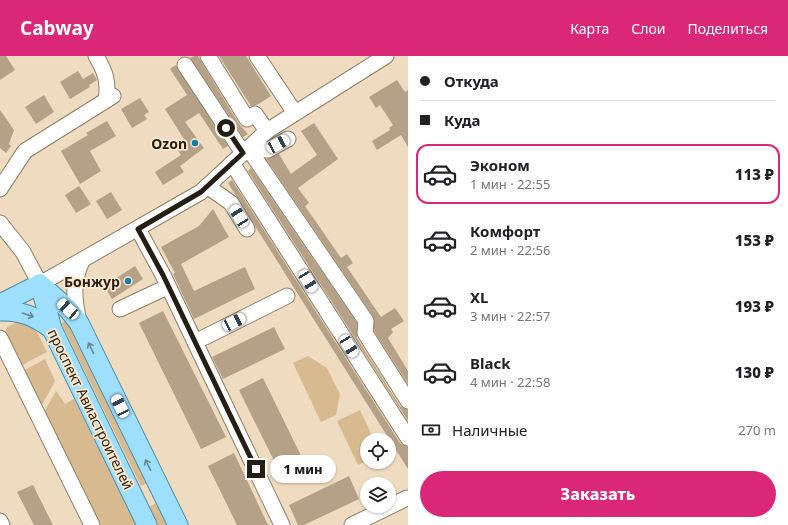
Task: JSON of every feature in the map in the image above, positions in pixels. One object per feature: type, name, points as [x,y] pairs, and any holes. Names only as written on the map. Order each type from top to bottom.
[{"type":"main road","points":[[0,304],[40,284]]},
{"type":"main road","name":"проспект Авиастроителей","points":[[40,284],[68,309],[79,323],[178,525]]},
{"type":"main road","name":"проспект Авиастроителей","points":[[40,284],[52,330],[147,525]]},
{"type":"main road","points":[[0,311],[25,314],[38,319],[52,330]]},
{"type":"main road","points":[[135,500],[160,488]]},
{"type":"street","points":[[0,189],[25,151],[110,98],[105,71],[96,56]]},
{"type":"street","points":[[208,56],[247,119],[255,114],[267,131]]},
{"type":"street","points":[[257,56],[295,113]]},
{"type":"street","points":[[0,223],[23,252],[40,284],[201,192],[267,131],[386,56]]},
{"type":"street","points":[[186,65],[241,155],[408,438]]},
{"type":"street","points":[[241,155],[268,150],[288,139]]},
{"type":"street","points":[[241,155],[366,322],[365,333],[408,401]]},
{"type":"street","points":[[207,186],[231,203],[247,229]]},
{"type":"street","points":[[138,229],[195,342],[282,525]]},
{"type":"street","points":[[79,323],[74,299],[74,286],[82,260]]},
{"type":"street","points":[[120,309],[167,287]]},
{"type":"street","points":[[195,342],[287,296]]},
{"type":"street","points":[[0,338],[92,525]]},
{"type":"street","points":[[352,525],[407,498]]},
{"type":"street","points":[[0,521],[2,525]]},
{"type":"shaded area","points":[[65,321],[70,323],[150,482],[141,486],[62,325]]},
{"type":"shaded area","points":[[18,322],[29,325],[37,332],[47,352],[22,365],[5,332],[7,327]]},
{"type":"shaded area","points":[[308,356],[327,368],[340,394],[336,415],[321,422],[293,363]]},
{"type":"shaded area","points":[[45,359],[55,381],[41,407],[23,371]]},
{"type":"shaded area","points":[[56,391],[65,404],[74,399],[136,525],[100,525],[44,412]]},
{"type":"shaded area","points":[[360,410],[371,433],[360,433],[360,464],[358,465],[337,421]]},
{"type":"shaded area","points":[[158,502],[169,525],[158,525],[149,507]]},
{"type":"building","points":[[0,56],[6,56],[15,70],[0,80]]},
{"type":"building","points":[[198,56],[239,124],[248,134],[243,137],[190,58]]},
{"type":"building","points":[[219,56],[246,56],[271,96],[257,105],[251,106]]},
{"type":"building","points":[[176,65],[228,146],[223,149],[199,113],[185,122],[204,148],[180,166],[184,172],[163,185],[155,172],[181,155],[175,146],[184,139],[165,109],[187,95],[170,69]]},
{"type":"building","points":[[78,71],[83,79],[93,73],[97,80],[89,85],[90,87],[70,99],[60,82]]},
{"type":"building","points":[[397,80],[405,92],[408,90],[408,147],[401,135],[377,150],[372,141],[390,130],[389,128],[393,125],[380,105],[376,108],[369,97]]},
{"type":"building","points":[[44,95],[54,112],[36,124],[25,107]]},
{"type":"building","points":[[140,98],[149,112],[144,115],[147,119],[132,128],[121,109]]},
{"type":"building","points":[[0,110],[14,130],[9,144],[11,146],[6,153],[0,148]]},
{"type":"building","points":[[107,121],[116,136],[90,151],[101,171],[80,184],[61,151],[88,135],[86,133]]},
{"type":"building","points":[[314,123],[338,159],[298,188],[309,203],[305,206],[341,258],[347,254],[353,263],[347,267],[381,317],[395,308],[404,321],[391,329],[393,332],[388,338],[408,371],[408,384],[374,331],[373,316],[266,159],[279,154],[291,174],[317,155],[301,131]]},
{"type":"building","points":[[251,168],[357,323],[357,338],[400,406],[408,410],[408,421],[248,171]]},
{"type":"building","points":[[232,180],[394,433],[385,433],[228,183]]},
{"type":"building","points":[[79,186],[91,204],[76,213],[65,195]]},
{"type":"building","points":[[111,192],[122,210],[107,219],[96,201]]},
{"type":"building","points":[[213,209],[229,237],[181,264],[194,291],[245,267],[255,289],[194,319],[173,274],[175,273],[161,247],[199,226]]},
{"type":"building","points":[[135,266],[143,279],[112,299],[104,286]]},
{"type":"building","points":[[163,311],[226,437],[201,449],[139,323]]},
{"type":"building","points":[[274,327],[285,349],[223,379],[212,357]]},
{"type":"building","points":[[263,378],[307,468],[283,479],[239,390]]},
{"type":"building","points":[[396,437],[400,443],[408,447],[408,469],[396,450]]},
{"type":"building","points":[[234,453],[268,525],[237,525],[208,466]]},
{"type":"building","points":[[349,476],[359,499],[304,525],[298,525],[289,505]]},
{"type":"building","points":[[33,485],[53,525],[34,525],[17,492]]},
{"type":"place","name":"Ozon","points":[[195,143]]},
{"type":"place","name":"Бонжур","points":[[128,281]]},
{"type":"route","points":[[226,128],[243,153],[201,192],[138,229],[163,275],[167,287],[256,469]]}]
